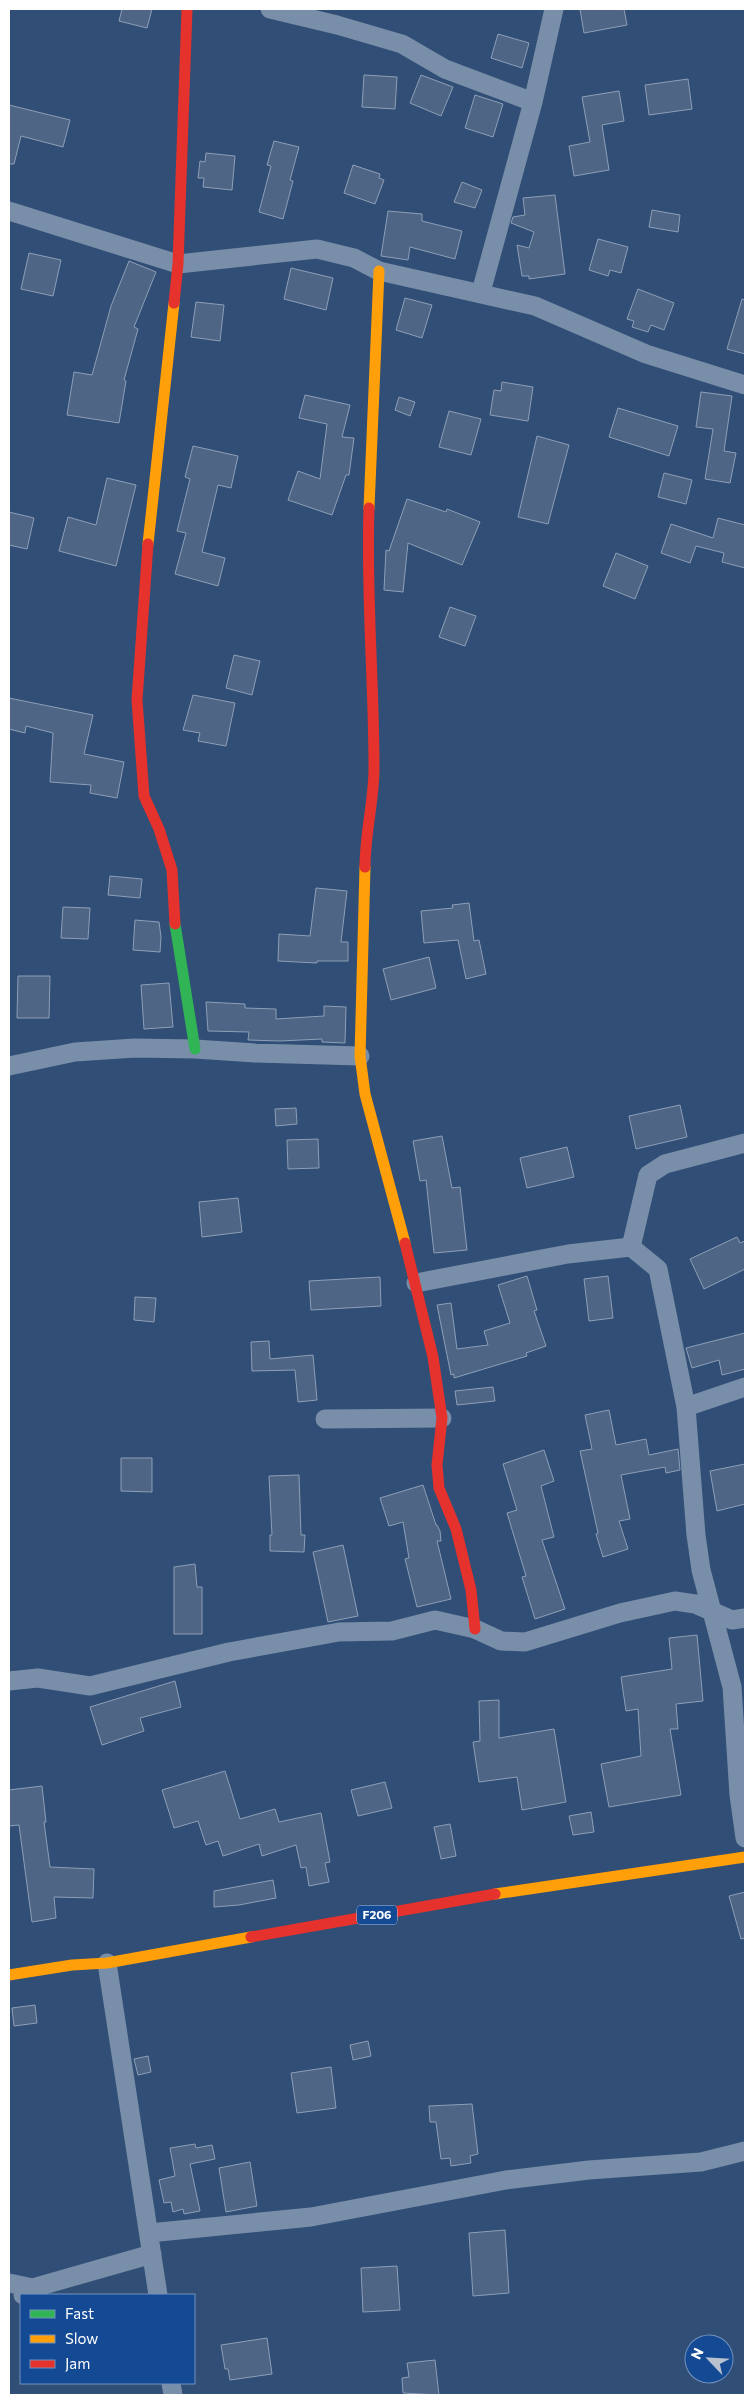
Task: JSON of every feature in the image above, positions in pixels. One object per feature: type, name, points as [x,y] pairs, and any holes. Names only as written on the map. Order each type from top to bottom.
[{"type":"street","points":[[187,9],[178,264],[145,575],[137,700],[144,796],[159,829],[172,870],[173,910],[195,1049]]},
{"type":"street","points":[[270,9],[337,25],[402,44],[445,69],[533,102]]},
{"type":"street","points":[[481,292],[533,102],[554,9]]},
{"type":"street","points":[[9,211],[178,264],[317,249],[354,258],[379,271],[481,292],[534,306],[646,354],[745,385]]},
{"type":"street","points":[[379,271],[367,564],[372,661],[374,770],[365,856],[360,1056],[365,1094],[416,1284],[433,1358],[442,1418],[437,1465],[440,1488],[456,1530],[469,1581],[475,1629]]},
{"type":"street","points":[[9,1066],[75,1052],[135,1048],[360,1056]]},
{"type":"street","points":[[630,1247],[648,1175],[664,1164],[745,1143]]},
{"type":"street","points":[[416,1284],[568,1254],[630,1247],[658,1269],[686,1407],[700,1570],[732,1687],[739,1795],[745,1838]]},
{"type":"street","points":[[686,1407],[745,1387]]},
{"type":"street","points":[[325,1419],[442,1418]]},
{"type":"street","points":[[9,1681],[38,1678],[90,1686],[229,1652],[339,1632],[392,1631],[435,1620],[475,1629],[501,1641],[525,1642],[620,1613],[675,1601],[710,1610],[732,1620],[745,1618]]},
{"type":"street","name":"F206","points":[[9,1975],[72,1965],[107,1963],[494,1894],[745,1857]]},
{"type":"street","points":[[107,1963],[158,2294]]},
{"type":"street","points":[[149,2233],[311,2217],[506,2180],[589,2170],[701,2162],[745,2150]]},
{"type":"street","points":[[9,2283],[26,2293],[152,2254]]},
{"type":"street","points":[[9,2306],[20,2298]]},
{"type":"building","points":[[122,9],[152,9],[147,28],[119,21]]},
{"type":"building","points":[[580,9],[624,9],[627,25],[584,33]]},
{"type":"building","points":[[498,34],[529,43],[522,68],[491,58]]},
{"type":"building","points":[[364,75],[397,77],[395,109],[362,107]]},
{"type":"building","points":[[421,75],[453,87],[441,116],[410,103]]},
{"type":"building","points":[[688,79],[692,109],[649,115],[645,85]]},
{"type":"building","points":[[619,91],[624,121],[602,125],[609,170],[574,176],[569,146],[590,142],[582,97]]},
{"type":"building","points":[[475,95],[503,104],[493,137],[465,128]]},
{"type":"building","points":[[9,105],[70,120],[63,147],[21,136],[14,164],[9,164]]},
{"type":"building","points":[[274,141],[299,147],[290,180],[293,181],[283,219],[259,212],[271,166],[267,165]]},
{"type":"building","points":[[206,153],[235,156],[232,190],[203,187],[204,178],[198,178],[200,161],[205,162]]},
{"type":"building","points":[[353,165],[380,174],[379,178],[384,180],[375,204],[344,193]]},
{"type":"building","points":[[462,182],[482,190],[475,208],[454,202]]},
{"type":"building","points":[[555,195],[565,274],[529,279],[529,276],[522,276],[517,245],[529,248],[534,232],[511,223],[513,217],[525,215],[523,198]]},
{"type":"building","points":[[652,210],[680,215],[678,232],[649,227]]},
{"type":"building","points":[[388,211],[422,214],[422,221],[462,231],[455,259],[410,247],[408,260],[381,256]]},
{"type":"building","points":[[598,239],[628,247],[621,273],[610,270],[608,276],[589,270]]},
{"type":"building","points":[[29,253],[61,260],[53,296],[21,289]]},
{"type":"building","points":[[129,261],[156,272],[134,327],[138,329],[124,380],[126,381],[119,423],[67,415],[74,372],[92,375],[111,306]]},
{"type":"building","points":[[291,268],[333,278],[326,310],[284,299]]},
{"type":"building","points":[[638,289],[674,303],[664,330],[651,325],[648,332],[632,327],[634,321],[627,319]]},
{"type":"building","points":[[405,298],[432,305],[422,338],[396,330]]},
{"type":"building","points":[[742,299],[745,300],[745,354],[727,349]]},
{"type":"building","points":[[196,302],[224,305],[220,341],[191,337]]},
{"type":"building","points":[[502,382],[533,387],[528,421],[490,415],[494,390],[501,391]]},
{"type":"building","points":[[701,392],[732,396],[724,451],[736,453],[730,483],[705,479],[713,429],[696,427]]},
{"type":"building","points":[[305,395],[350,405],[342,437],[354,438],[349,475],[346,475],[332,515],[288,500],[298,471],[320,479],[327,424],[299,418]]},
{"type":"building","points":[[399,397],[415,402],[410,416],[395,410]]},
{"type":"building","points":[[618,408],[678,426],[669,456],[609,437]]},
{"type":"building","points":[[449,411],[481,419],[471,455],[439,447]]},
{"type":"building","points":[[537,436],[569,445],[548,524],[518,517]]},
{"type":"building","points":[[193,446],[238,456],[231,488],[218,485],[202,552],[225,558],[218,586],[175,574],[186,533],[177,531],[190,479],[185,477]]},
{"type":"building","points":[[664,473],[692,480],[686,504],[658,497]]},
{"type":"building","points":[[107,478],[136,485],[116,566],[59,551],[68,517],[96,525]]},
{"type":"building","points":[[407,499],[446,512],[447,509],[480,522],[462,565],[408,543],[403,592],[384,590],[386,550],[389,551]]},
{"type":"building","points":[[9,512],[34,518],[27,549],[9,545]]},
{"type":"building","points":[[718,518],[745,525],[745,568],[722,562],[724,553],[696,546],[690,563],[661,553],[671,524],[713,538]]},
{"type":"building","points":[[616,553],[648,566],[635,599],[603,586]]},
{"type":"building","points":[[450,607],[476,616],[465,646],[439,637]]},
{"type":"building","points":[[234,655],[260,661],[252,695],[226,688]]},
{"type":"building","points":[[193,695],[235,703],[226,746],[198,741],[200,733],[183,730]]},
{"type":"building","points":[[9,698],[93,715],[84,754],[124,762],[117,798],[90,793],[91,785],[50,782],[53,733],[26,726],[25,733],[9,729]]},
{"type":"building","points":[[110,876],[142,879],[140,898],[108,895]]},
{"type":"building","points":[[316,888],[347,891],[341,942],[348,942],[348,961],[317,961],[317,963],[278,961],[279,934],[310,936]]},
{"type":"building","points":[[469,903],[474,941],[479,940],[486,974],[466,979],[458,940],[424,943],[421,911],[453,908],[452,905]]},
{"type":"building","points":[[63,907],[90,908],[88,939],[61,938]]},
{"type":"building","points":[[135,920],[159,922],[160,952],[133,950]]},
{"type":"building","points":[[429,957],[436,988],[391,1000],[383,969]]},
{"type":"building","points":[[18,976],[50,976],[49,1018],[17,1018]]},
{"type":"building","points":[[169,983],[173,1027],[144,1029],[141,985]]},
{"type":"building","points":[[206,1002],[245,1004],[245,1008],[276,1009],[276,1019],[324,1016],[324,1006],[346,1007],[345,1043],[322,1042],[322,1039],[248,1040],[249,1032],[208,1031]]},
{"type":"building","points":[[680,1105],[687,1137],[636,1149],[629,1116]]},
{"type":"building","points":[[296,1108],[297,1124],[276,1126],[275,1109]]},
{"type":"building","points":[[442,1136],[452,1188],[460,1187],[467,1250],[434,1253],[426,1180],[420,1181],[413,1141]]},
{"type":"building","points":[[318,1139],[319,1168],[288,1169],[287,1140]]},
{"type":"building","points":[[567,1147],[574,1177],[527,1188],[520,1158]]},
{"type":"building","points":[[238,1198],[242,1232],[202,1237],[199,1202]]},
{"type":"building","points":[[737,1237],[740,1243],[745,1241],[745,1269],[704,1289],[690,1259]]},
{"type":"building","points":[[527,1276],[537,1310],[534,1311],[546,1346],[526,1353],[527,1356],[454,1378],[454,1374],[451,1375],[437,1305],[451,1303],[457,1349],[488,1345],[484,1331],[510,1323],[498,1285]]},
{"type":"building","points":[[608,1276],[613,1318],[589,1321],[584,1279]]},
{"type":"building","points":[[380,1277],[381,1306],[311,1310],[309,1281]]},
{"type":"building","points":[[135,1297],[156,1298],[154,1322],[134,1320]]},
{"type":"building","points":[[745,1333],[745,1369],[722,1375],[719,1360],[692,1368],[686,1348]]},
{"type":"building","points":[[269,1341],[270,1359],[313,1355],[317,1400],[298,1402],[295,1370],[252,1371],[251,1342]]},
{"type":"building","points":[[493,1387],[495,1401],[457,1405],[455,1391]]},
{"type":"building","points":[[609,1410],[616,1445],[646,1439],[649,1455],[678,1449],[680,1470],[666,1473],[665,1467],[621,1475],[630,1519],[619,1521],[628,1549],[603,1557],[596,1534],[598,1533],[580,1451],[592,1449],[585,1415]]},
{"type":"building","points":[[544,1450],[554,1481],[541,1486],[554,1537],[542,1540],[565,1609],[535,1619],[522,1577],[526,1576],[507,1513],[517,1510],[503,1464]]},
{"type":"building","points":[[121,1458],[152,1458],[152,1492],[121,1491]]},
{"type":"building","points":[[745,1464],[745,1504],[717,1511],[710,1471]]},
{"type":"building","points":[[299,1475],[301,1535],[305,1535],[304,1552],[270,1551],[270,1535],[272,1535],[269,1476]]},
{"type":"building","points":[[423,1485],[436,1525],[440,1531],[441,1541],[437,1541],[451,1599],[417,1607],[405,1559],[409,1558],[403,1522],[389,1526],[380,1498]]},
{"type":"building","points":[[343,1545],[358,1616],[328,1622],[313,1552]]},
{"type":"building","points":[[195,1564],[197,1587],[202,1587],[202,1634],[174,1634],[174,1567]]},
{"type":"building","points":[[697,1635],[703,1701],[676,1704],[678,1729],[670,1729],[681,1795],[609,1807],[601,1764],[641,1756],[638,1709],[626,1711],[621,1677],[672,1669],[669,1638]]},
{"type":"building","points":[[175,1681],[181,1707],[140,1718],[144,1731],[102,1745],[90,1707]]},
{"type":"building","points":[[499,1700],[499,1738],[554,1729],[566,1802],[522,1810],[517,1777],[479,1782],[473,1742],[480,1741],[479,1701]]},
{"type":"building","points":[[225,1771],[240,1819],[275,1809],[279,1822],[321,1813],[330,1862],[325,1863],[329,1882],[309,1886],[306,1867],[301,1868],[296,1845],[262,1856],[259,1844],[223,1856],[218,1841],[206,1845],[198,1821],[174,1828],[162,1790]]},
{"type":"building","points":[[385,1782],[392,1808],[358,1816],[351,1790]]},
{"type":"building","points":[[42,1786],[46,1822],[44,1822],[50,1867],[94,1869],[93,1898],[54,1897],[56,1918],[32,1922],[19,1825],[9,1826],[9,1790]]},
{"type":"building","points":[[591,1812],[594,1832],[573,1835],[569,1816]]},
{"type":"building","points":[[450,1824],[456,1856],[441,1859],[434,1827]]},
{"type":"building","points":[[273,1880],[276,1898],[239,1905],[214,1907],[214,1891]]},
{"type":"building","points":[[745,1892],[745,1938],[741,1939],[729,1896]]},
{"type":"building","points":[[35,2005],[37,2023],[14,2026],[12,2008]]},
{"type":"building","points":[[368,2041],[371,2056],[353,2060],[350,2045]]},
{"type":"building","points":[[148,2056],[151,2072],[138,2075],[134,2059]]},
{"type":"building","points":[[331,2067],[336,2108],[297,2113],[291,2073]]},
{"type":"building","points":[[472,2104],[478,2154],[470,2156],[471,2163],[451,2166],[450,2158],[441,2159],[436,2122],[430,2122],[429,2106]]},
{"type":"building","points":[[195,2144],[196,2148],[212,2145],[215,2159],[190,2164],[200,2211],[184,2214],[183,2209],[173,2212],[171,2202],[164,2203],[159,2180],[175,2176],[170,2148]]},
{"type":"building","points":[[250,2162],[257,2206],[226,2212],[219,2168]]},
{"type":"building","points":[[505,2230],[509,2293],[473,2296],[469,2233]]},
{"type":"building","points":[[397,2266],[400,2310],[363,2312],[361,2268]]},
{"type":"building","points":[[267,2338],[272,2374],[230,2380],[228,2369],[225,2369],[221,2345]]},
{"type":"building","points":[[435,2360],[439,2395],[403,2393],[402,2378],[409,2377],[407,2363]]},
{"type":"traffic: fast","points":[[175,924],[195,1049]]},
{"type":"traffic: slow","points":[[369,508],[379,271]]},
{"type":"traffic: slow","points":[[148,544],[174,303]]},
{"type":"traffic: slow","points":[[365,867],[360,1056],[365,1094],[405,1243]]},
{"type":"traffic: slow","points":[[495,1894],[745,1857]]},
{"type":"traffic: slow","points":[[9,1975],[72,1965],[107,1963],[251,1937]]},
{"type":"traffic: jam","points":[[174,303],[178,264],[187,9]]},
{"type":"traffic: jam","points":[[365,867],[374,768],[368,540],[369,508]]},
{"type":"traffic: jam","points":[[148,544],[137,700],[144,796],[159,829],[172,870],[175,924]]},
{"type":"traffic: jam","points":[[405,1243],[433,1357],[442,1418],[437,1465],[439,1488],[456,1529],[471,1590],[475,1629]]},
{"type":"traffic: jam","points":[[251,1937],[495,1894]]}]
